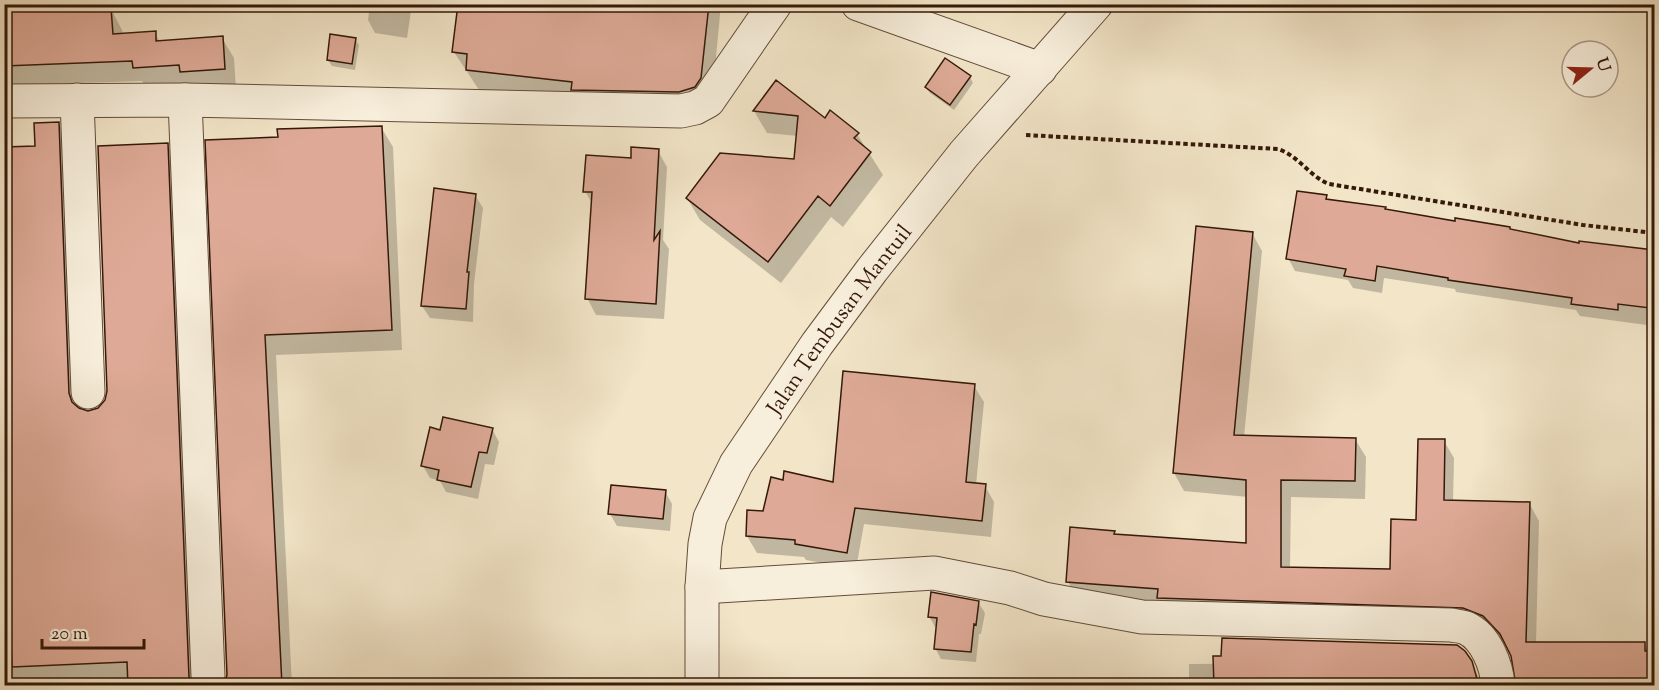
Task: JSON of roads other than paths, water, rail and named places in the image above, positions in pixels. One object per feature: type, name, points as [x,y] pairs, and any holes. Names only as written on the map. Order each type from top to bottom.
[{"type":"street","points":[[4,101],[184,100],[681,111],[695,108],[708,100],[775,4]]},
{"type":"street","points":[[858,4],[917,15],[1040,69]]},
{"type":"street","name":"Jalan Tembusan Mantuil","points":[[702,686],[702,587],[705,544],[710,518],[736,464],[858,288],[983,132],[1096,4]]},
{"type":"street","points":[[77,100],[88,392]]},
{"type":"street","points":[[184,100],[208,676]]},
{"type":"street","points":[[702,587],[934,573],[1010,588],[1044,599],[1142,617],[1451,625],[1467,629],[1484,645],[1497,669],[1498,686]]}]
